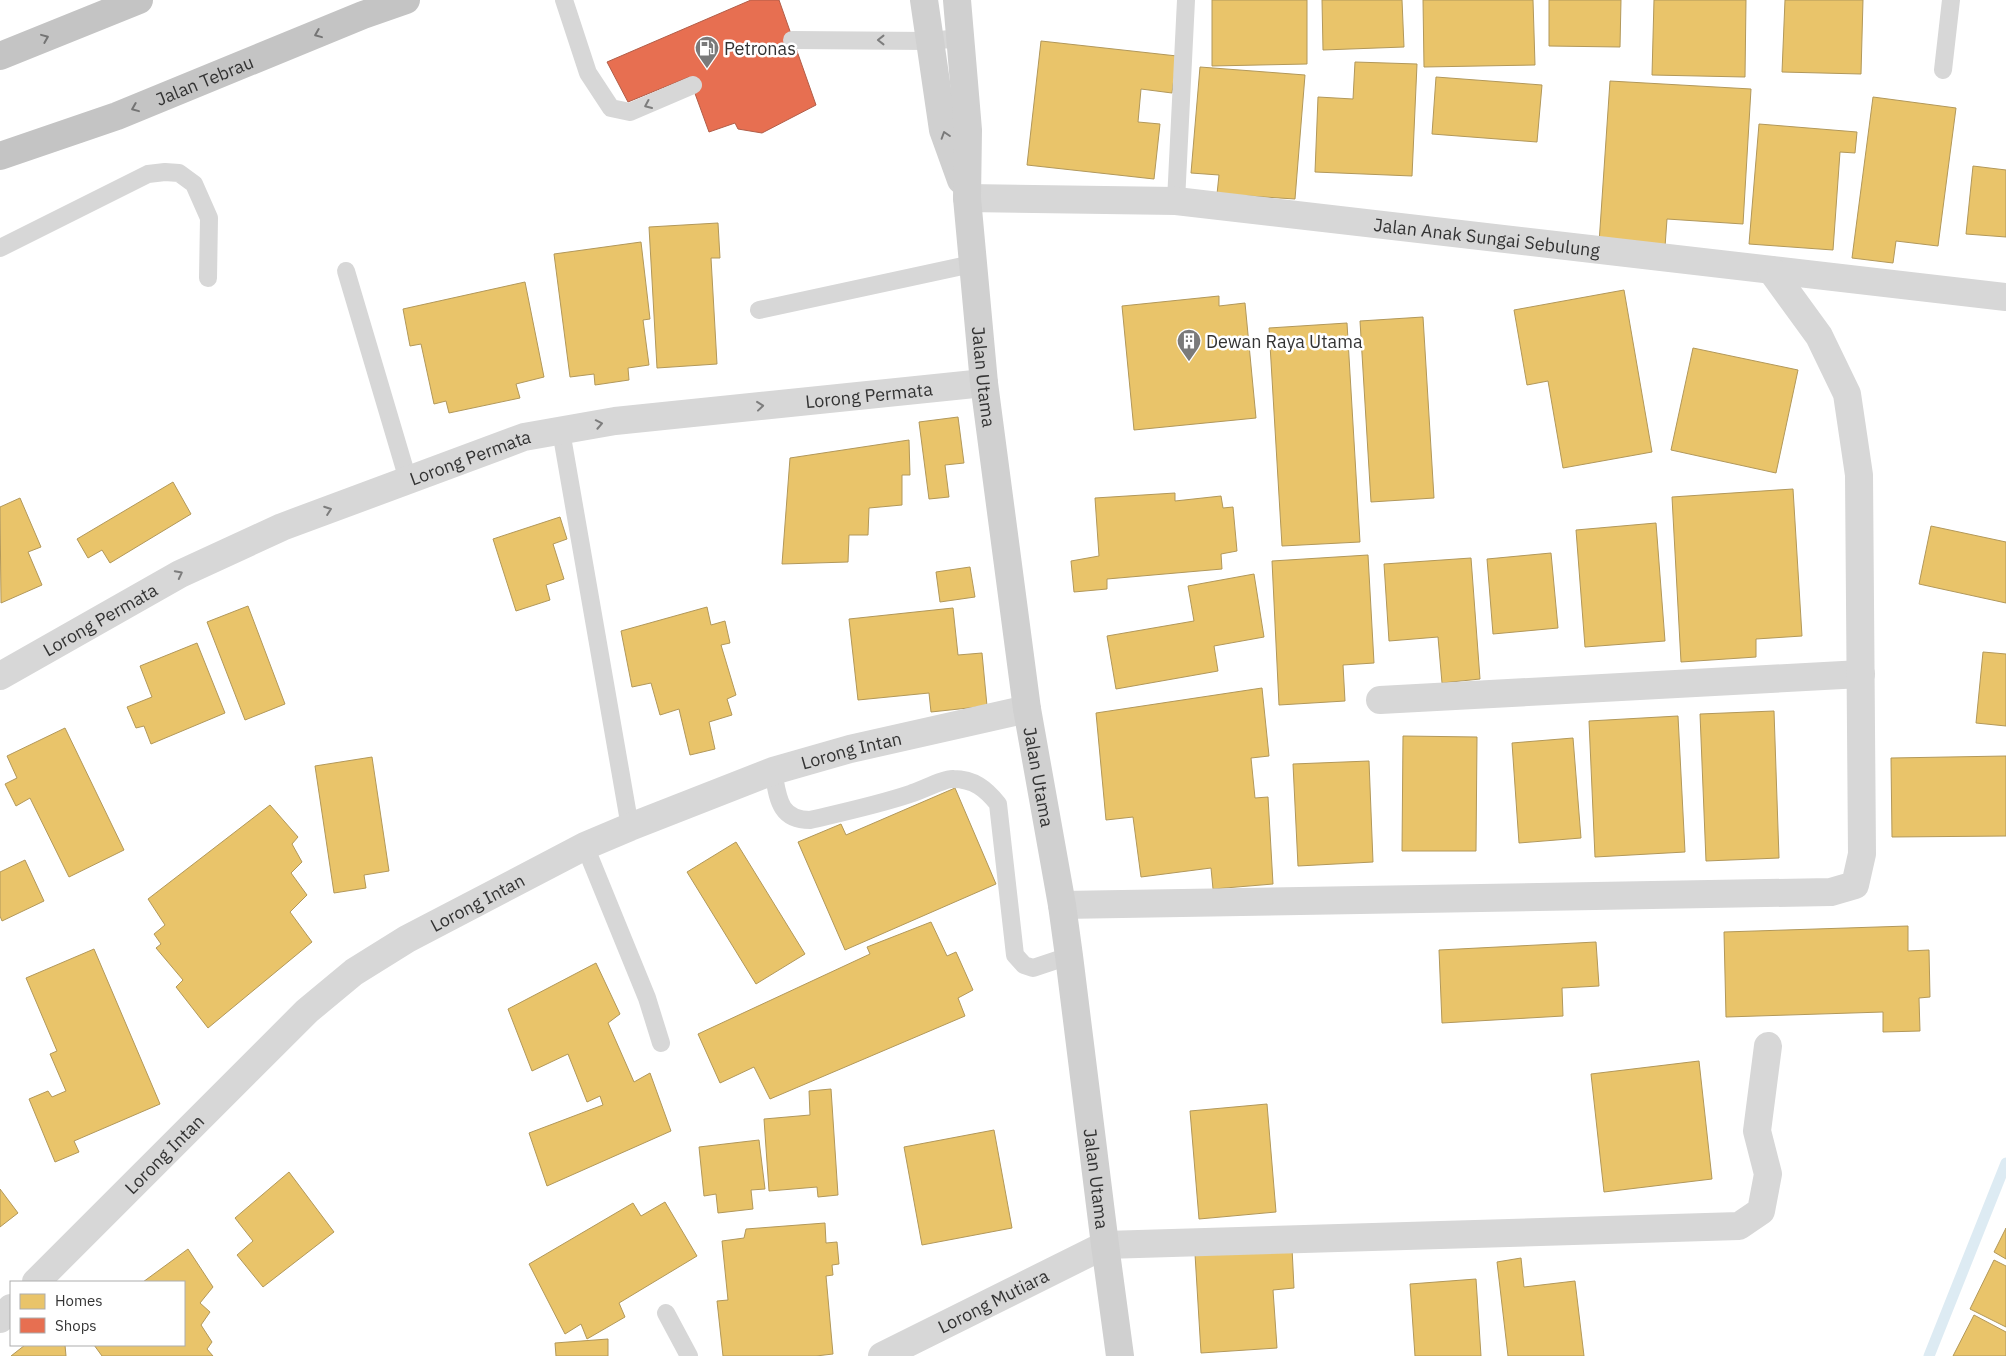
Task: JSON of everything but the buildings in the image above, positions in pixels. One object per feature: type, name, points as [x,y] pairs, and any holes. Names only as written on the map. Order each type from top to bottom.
[{"type":"highway","points":[[0,56],[138,0]]},
{"type":"highway","name":"Jalan Tebrau","points":[[0,156],[117,116],[371,8],[406,0]]},
{"type":"street","name":"Jalan Utama","points":[[924,0],[943,130],[967,198]]},
{"type":"street","name":"Jalan Utama","points":[[957,0],[968,130],[967,198],[984,383],[1027,709],[1069,956],[1104,1245],[1120,1356]]},
{"type":"street","name":"Jalan Anak Sungai Sebulung","points":[[967,198],[1176,201],[2006,297]]},
{"type":"street","points":[[1062,906],[1831,892],[1855,885],[1862,854],[1859,474],[1847,394],[1819,336],[1771,270]]},
{"type":"street","name":"Lorong Permata","points":[[0,676],[180,574],[282,527],[524,437],[615,421],[984,383]]},
{"type":"street","points":[[1380,700],[1861,674]]},
{"type":"street","name":"Lorong Intan","points":[[37,1281],[307,1012],[354,972],[407,939],[585,846],[630,826],[773,771],[850,749],[1027,709]]},
{"type":"street","points":[[1104,1245],[1739,1226],[1761,1211],[1768,1174],[1757,1132],[1768,1046]]},
{"type":"street","name":"Lorong Mutiara","points":[[882,1356],[1104,1245]]},
{"type":"street","points":[[0,1319],[10,1309]]},
{"type":"lane","points":[[564,0],[588,73],[611,108],[630,112],[693,85]]},
{"type":"lane","points":[[1176,201],[1186,0]]},
{"type":"lane","points":[[1943,70],[1951,0]]},
{"type":"lane","points":[[792,40],[930,40],[961,38]]},
{"type":"lane","points":[[0,248],[148,174],[179,173],[194,184],[209,218],[208,278]]},
{"type":"lane","points":[[759,310],[972,264]]},
{"type":"lane","points":[[346,270],[408,480]]},
{"type":"lane","points":[[562,430],[630,826]]},
{"type":"lane","points":[[773,771],[783,809],[791,816],[801,820],[810,820],[885,802],[952,778],[975,783],[988,791],[998,804],[1015,955],[1024,965],[1033,968],[1069,956]]},
{"type":"lane","points":[[585,846],[647,998],[661,1043]]},
{"type":"lane","points":[[666,1313],[689,1356]]},
{"type":"waterway","points":[[1929,1356],[2006,1163]]},
{"type":"place","name":"Petronas","points":[[707,69]]},
{"type":"place","name":"Dewan Raya Utama","points":[[1189,362]]}]
